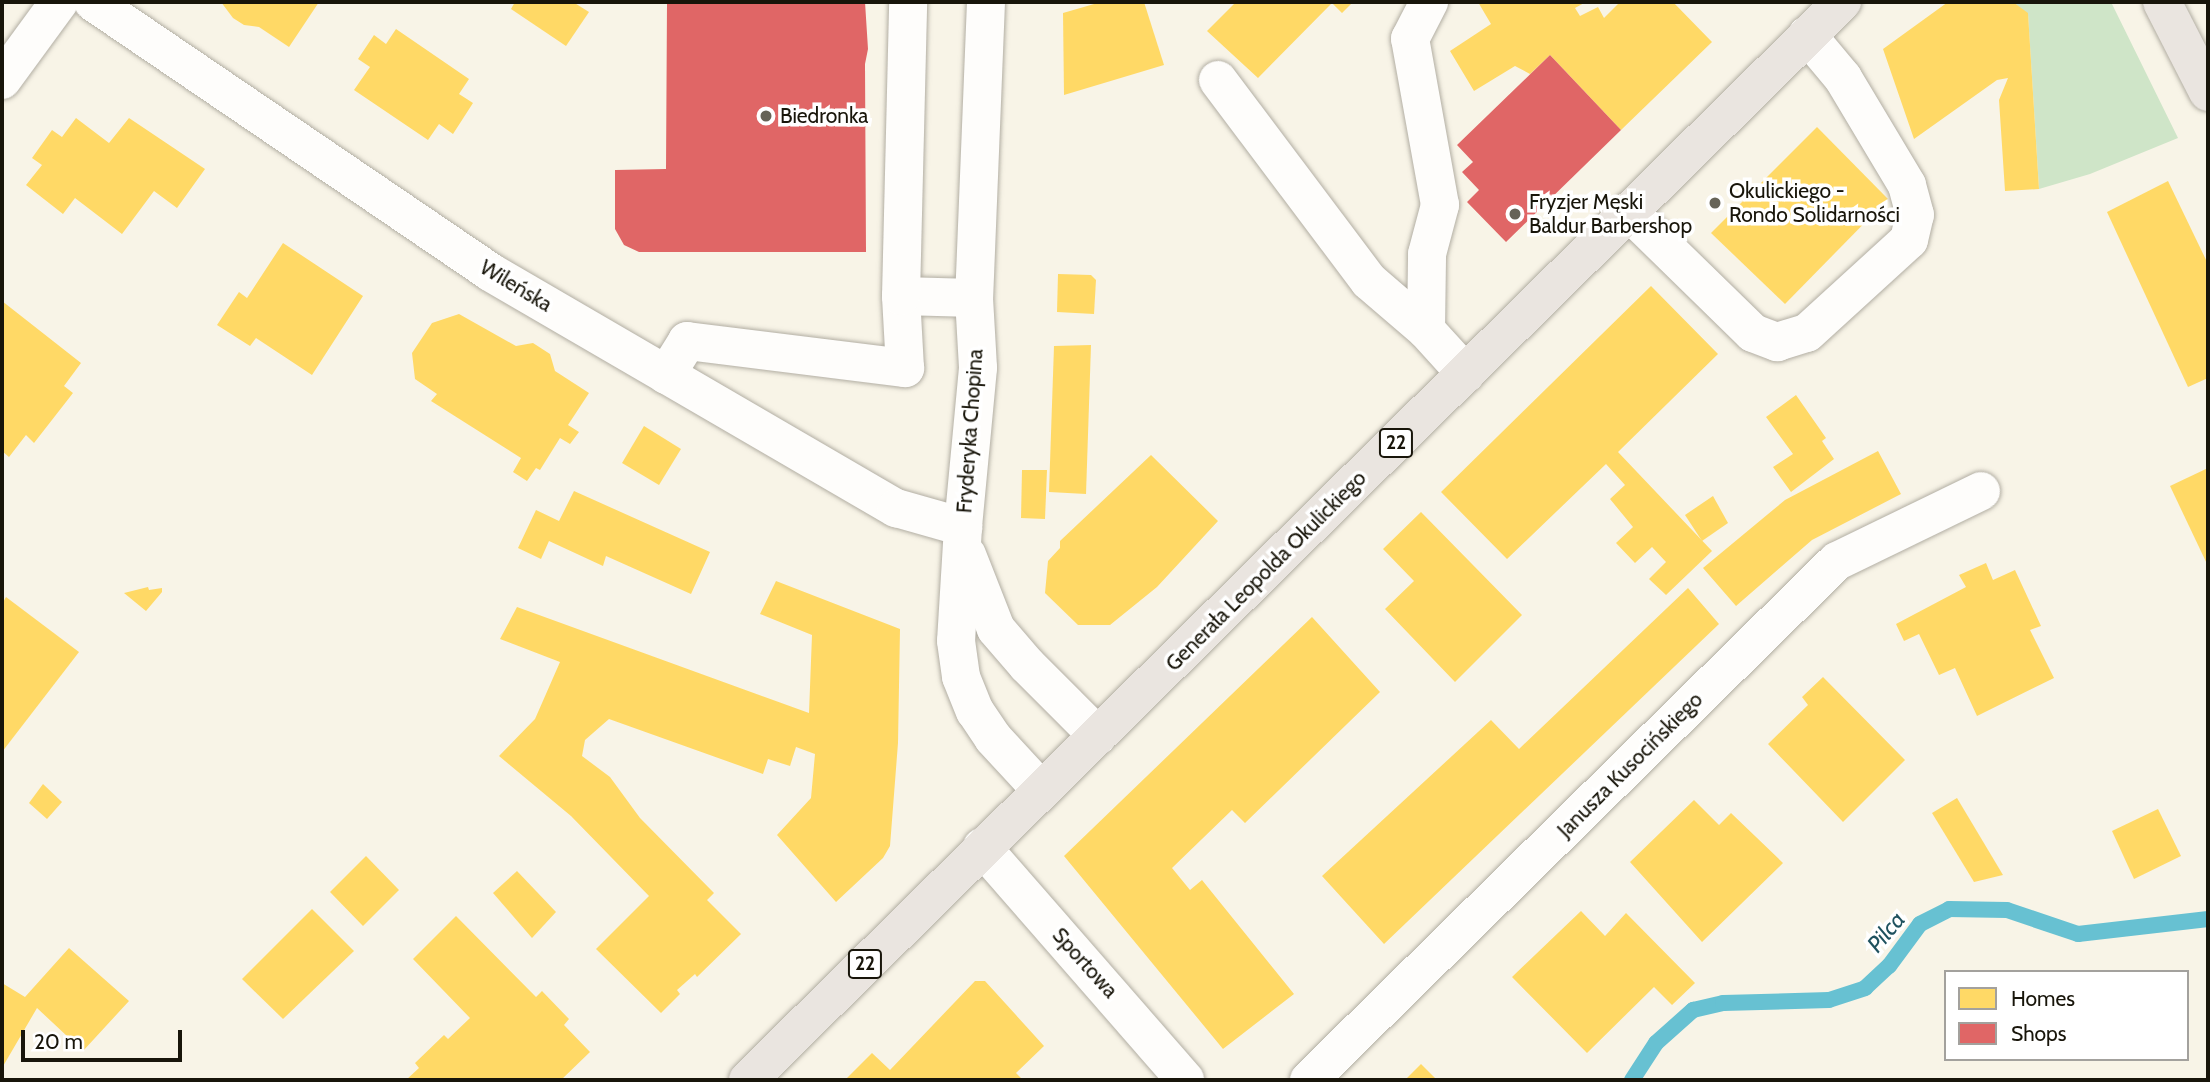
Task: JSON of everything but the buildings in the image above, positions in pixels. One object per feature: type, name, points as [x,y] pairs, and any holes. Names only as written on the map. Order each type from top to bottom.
[{"type":"main road","name":"Generała Leopolda Okulickiego","points":[[748,1080],[1842,2]]},
{"type":"main road","points":[[2162,2],[2208,92]]},
{"type":"street","points":[[2,80],[59,2]]},
{"type":"street","name":"Wileńska","points":[[93,2],[490,272],[896,508],[963,537]]},
{"type":"street","points":[[666,374],[687,341],[905,368],[901,296],[908,2]]},
{"type":"street","name":"Fryderyka Chopina","points":[[986,2],[974,298],[978,368],[956,641],[961,677],[975,711],[993,738],[1041,790]]},
{"type":"street","points":[[1426,330],[1427,254],[1440,205],[1410,39],[1429,2]]},
{"type":"street","points":[[1629,212],[1753,334],[1777,342],[1807,333],[1909,240],[1915,215],[1907,185],[1843,78],[1807,35]]},
{"type":"street","points":[[1218,80],[1369,281],[1426,330],[1466,373]]},
{"type":"street","points":[[901,296],[974,298]]},
{"type":"street","name":"Janusza Kusocińskiego","points":[[1309,1080],[1838,561],[1981,491]]},
{"type":"street","points":[[963,537],[996,629],[1027,665],[1098,736]]},
{"type":"street","name":"Sportowa","points":[[982,847],[1185,1080]]},
{"type":"green space","points":[[2013,2],[2112,4],[2178,138],[2090,174],[2039,189],[2028,14]]},
{"type":"waterway","name":"Pilca","points":[[1632,1080],[1656,1043],[1693,1010],[1723,1003],[1829,1000],[1865,988],[1889,966],[1920,924],[1949,909],[2007,910],[2078,934],[2208,919]]},
{"type":"place","name":"Biedronka","points":[[766,116]]},
{"type":"place","name":"Okulickiego - Rondo Solidarności","points":[[1715,203]]},
{"type":"place","name":"Fryzjer Męski Baldur Barbershop","points":[[1515,214]]}]
